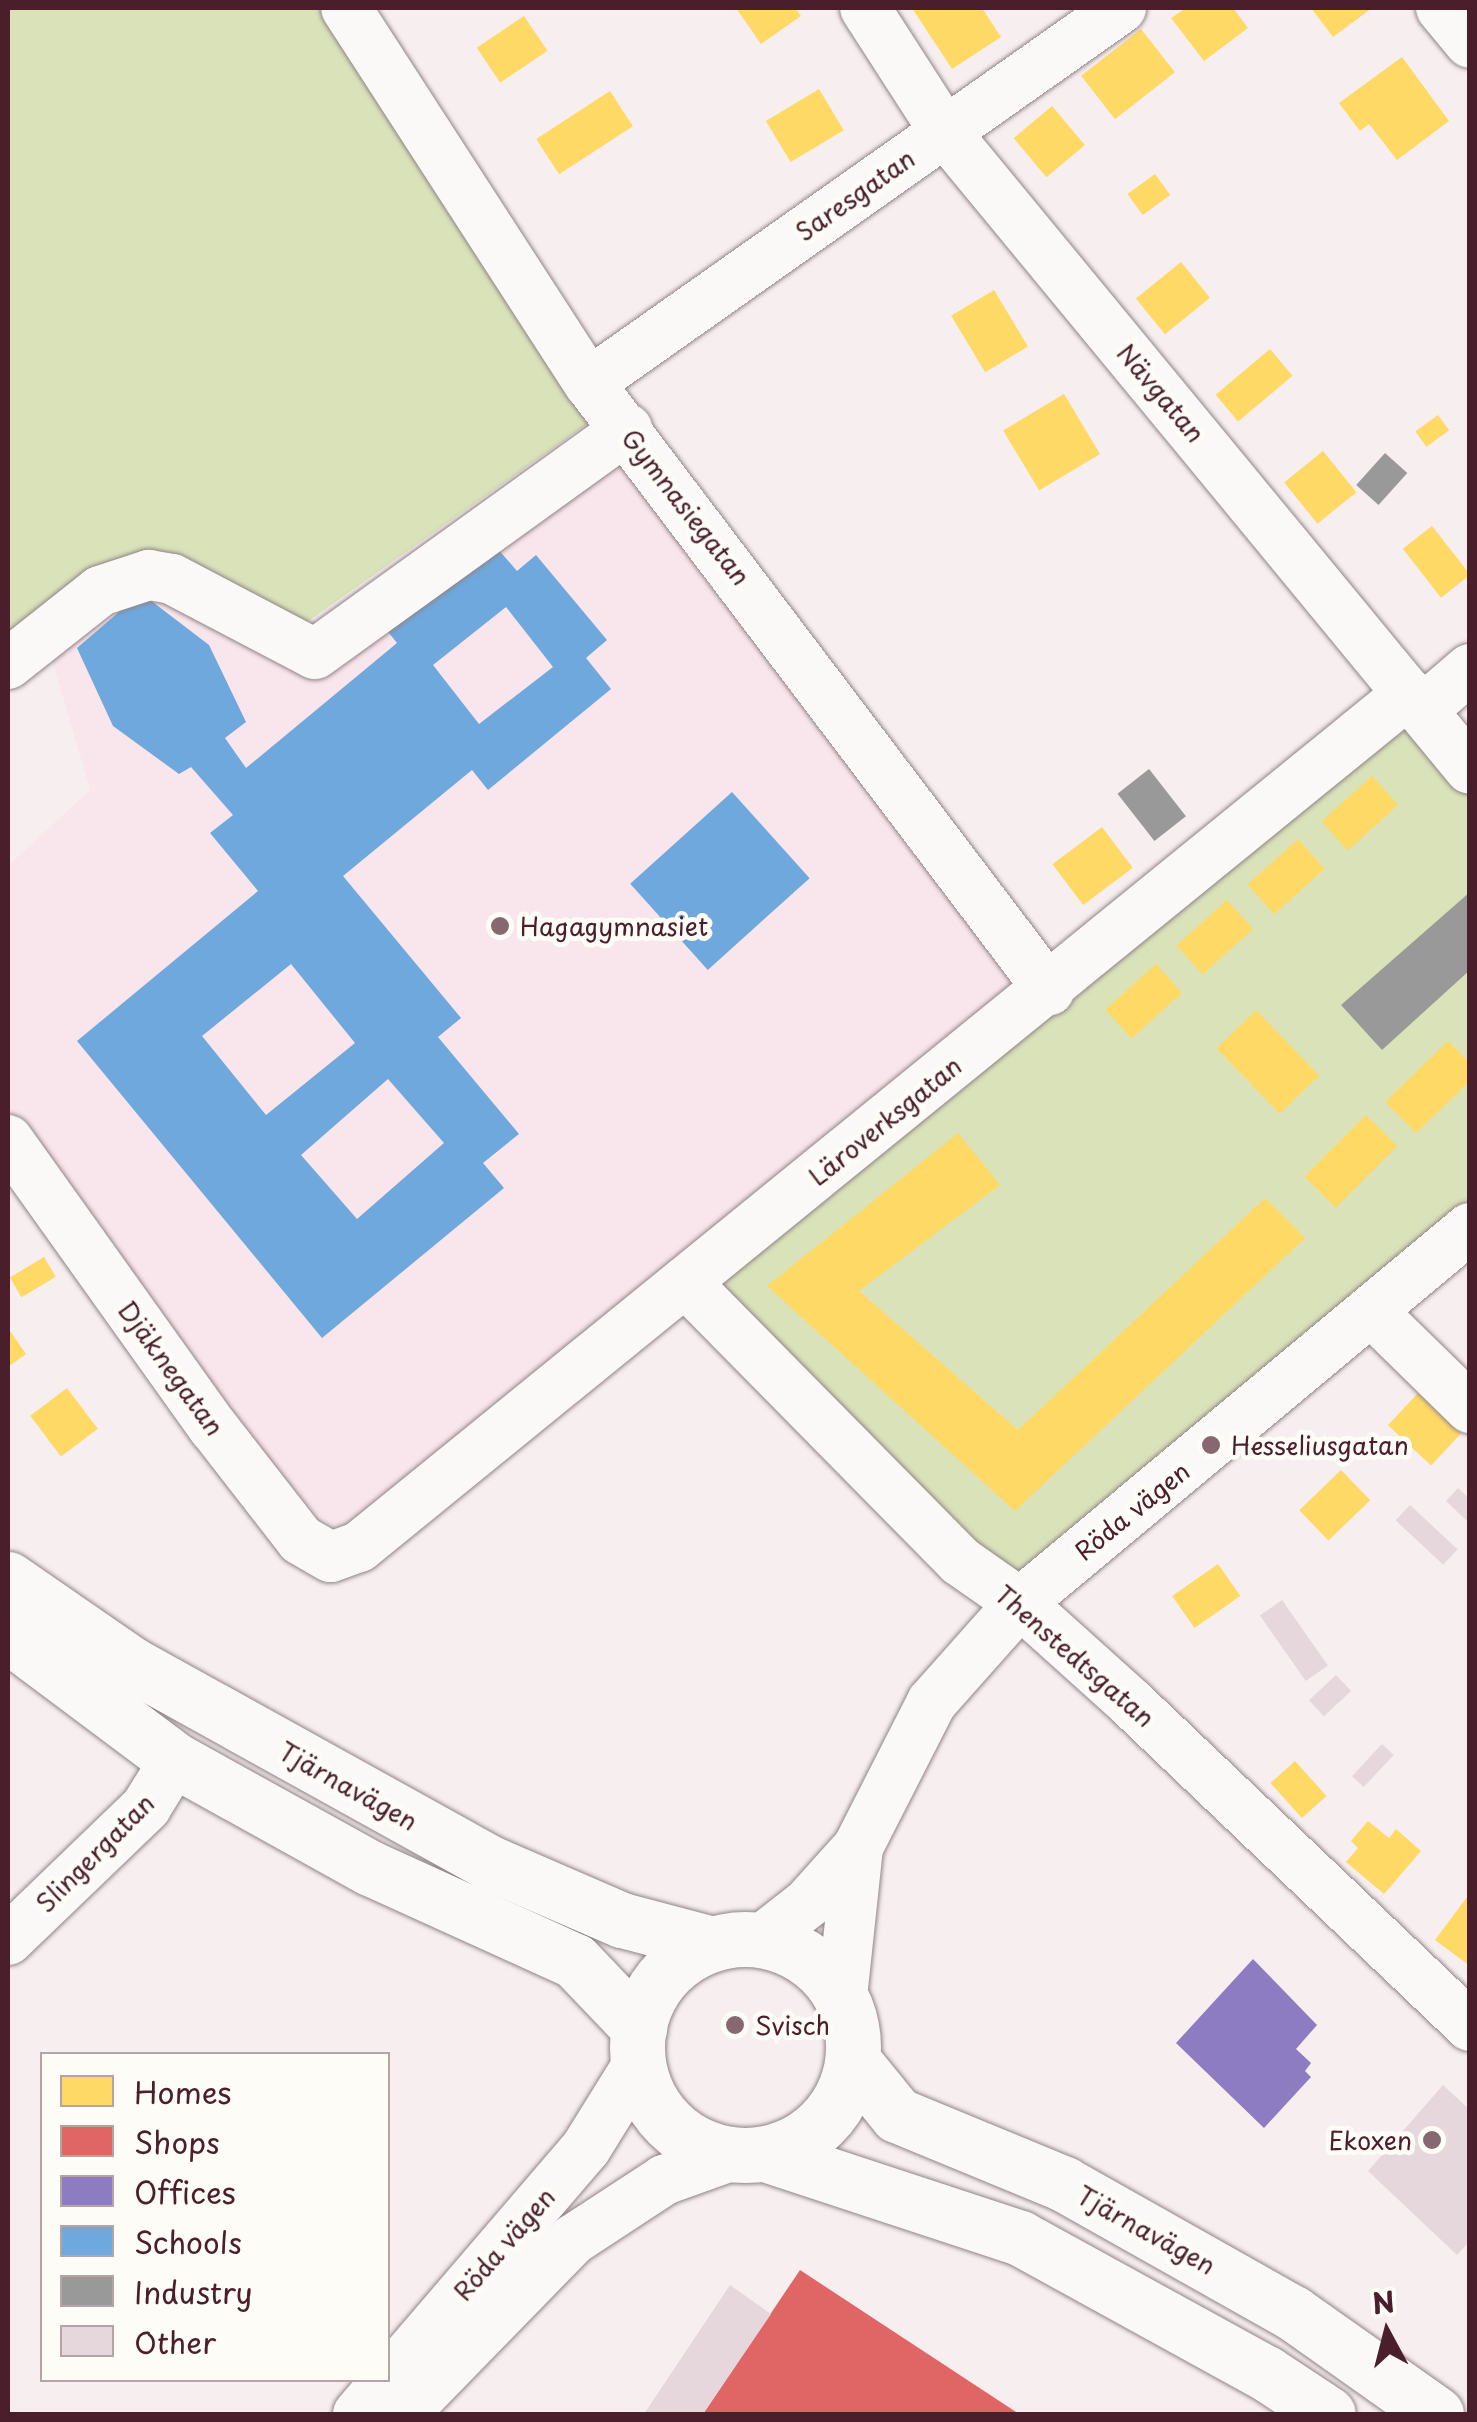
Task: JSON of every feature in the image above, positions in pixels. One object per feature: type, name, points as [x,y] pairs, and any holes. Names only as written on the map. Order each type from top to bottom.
[{"type":"highway","name":"Tjärnavägen","points":[[8,1579],[130,1664],[490,1863],[622,1920],[737,1942]]},
{"type":"highway","points":[[8,1635],[176,1760],[370,1868],[576,1962],[638,2046],[656,2108],[670,2126],[690,2140],[749,2154],[1020,2238],[1266,2373],[1328,2414]]},
{"type":"highway","points":[[638,2046],[664,1976],[737,1942],[808,1960],[842,1997],[853,2028],[854,2061],[846,2087],[824,2121],[792,2146],[749,2154]]},
{"type":"highway","name":"Tjärnavägen","points":[[854,2061],[897,2115],[1064,2184],[1294,2313],[1436,2414]]},
{"type":"street","name":"Gymnasiegatan","points":[[346,8],[589,383],[1050,990]]},
{"type":"street","name":"Nävgatan","points":[[866,8],[945,132],[1470,769]]},
{"type":"street","name":"Saresgatan","points":[[589,383],[1121,8]]},
{"type":"street","points":[[1441,8],[1470,43]]},
{"type":"street","points":[[8,664],[100,591],[150,575],[172,579],[315,654],[627,429]]},
{"type":"street","name":"Läroverksgatan","points":[[359,1547],[1050,990],[1416,701],[1470,669]]},
{"type":"street","name":"Djäknegatan","points":[[8,1140],[301,1540],[331,1557],[359,1547]]},
{"type":"street","name":"Röda vägen","points":[[737,1942],[808,1903],[858,1847],[932,1702],[1020,1603],[1470,1228]]},
{"type":"street","name":"Thenstedtsgatan","points":[[684,1282],[960,1561],[1020,1603],[1470,2026]]},
{"type":"street","points":[[1373,1312],[1470,1408]]},
{"type":"street","name":"Slingergatan","points":[[8,1940],[146,1807],[176,1760]]},
{"type":"street","name":"Röda vägen","points":[[842,1997],[858,1847]]},
{"type":"street","name":"Röda vägen","points":[[390,2377],[586,2148],[638,2046]]},
{"type":"street","name":"Röda vägen","points":[[404,2414],[574,2239],[664,2180],[749,2154]]},
{"type":"street","name":"Röda vägen","points":[[358,2414],[385,2382]]},
{"type":"shaded area","name":"Hagagymnasiet","points":[[608,413],[1037,987],[364,1526],[329,1524],[220,1424],[8,1120],[8,866],[90,790],[46,638],[149,579],[289,645]]},
{"type":"green space","points":[[8,8],[339,8],[607,410],[286,637],[151,574],[8,662]]},
{"type":"green space","points":[[1409,693],[1469,769],[1469,1228],[1020,1603],[685,1282]]},
{"type":"building: Homes","points":[[736,8],[795,8],[801,16],[761,44]]},
{"type":"building: Homes","points":[[912,8],[982,8],[1001,37],[952,69]]},
{"type":"building: Homes","points":[[1186,8],[1233,8],[1248,28],[1204,61],[1171,18]]},
{"type":"building: Homes","points":[[1311,8],[1372,8],[1333,37]]},
{"type":"building: Homes","points":[[524,16],[547,51],[500,83],[477,48]]},
{"type":"building: Homes","points":[[1141,29],[1175,72],[1115,119],[1081,76]]},
{"type":"building: Homes","points":[[1402,57],[1449,121],[1397,160],[1369,124],[1360,131],[1339,103]]},
{"type":"building: Homes","points":[[819,89],[844,130],[791,162],[766,121]]},
{"type":"building: Homes","points":[[610,91],[633,126],[559,174],[536,139]]},
{"type":"building: Homes","points":[[1052,106],[1085,145],[1046,177],[1014,138]]},
{"type":"building: Homes","points":[[1155,174],[1170,195],[1143,215],[1127,194]]},
{"type":"building: Homes","points":[[1181,262],[1210,298],[1165,334],[1136,299]]},
{"type":"building: Homes","points":[[994,290],[1028,347],[985,372],[951,316]]},
{"type":"building: Homes","points":[[1270,349],[1292,376],[1238,421],[1216,395]]},
{"type":"building: Homes","points":[[1064,394],[1100,454],[1039,491],[1003,431]]},
{"type":"building: Homes","points":[[1438,415],[1449,430],[1427,447],[1415,431]]},
{"type":"building: Homes","points":[[1323,451],[1356,492],[1317,524],[1284,482]]},
{"type":"building: Homes","points":[[1432,526],[1470,575],[1441,598],[1403,549]]},
{"type":"building: Homes","points":[[1372,776],[1398,805],[1348,850],[1321,822]]},
{"type":"building: Homes","points":[[1102,827],[1133,868],[1083,905],[1052,864]]},
{"type":"building: Homes","points":[[1298,839],[1325,869],[1274,914],[1247,885]]},
{"type":"building: Homes","points":[[1227,900],[1253,929],[1203,974],[1176,946]]},
{"type":"building: Homes","points":[[1156,964],[1182,993],[1132,1038],[1105,1010]]},
{"type":"building: Homes","points":[[1256,1010],[1319,1075],[1280,1114],[1216,1048]]},
{"type":"building: Homes","points":[[1448,1041],[1470,1063],[1470,1081],[1416,1133],[1385,1102]]},
{"type":"building: Homes","points":[[1366,1115],[1397,1146],[1336,1208],[1304,1177]]},
{"type":"building: Homes","points":[[958,1133],[1000,1185],[859,1291],[1018,1430],[1265,1198],[1305,1238],[1015,1511],[767,1286]]},
{"type":"building: Homes","points":[[44,1257],[56,1277],[22,1297],[10,1278]]},
{"type":"building: Homes","points":[[8,1328],[26,1354],[8,1367]]},
{"type":"building: Homes","points":[[67,1388],[98,1429],[61,1456],[30,1416]]},
{"type":"building: Homes","points":[[1418,1393],[1461,1433],[1431,1465],[1388,1425]]},
{"type":"building: Homes","points":[[1341,1470],[1370,1500],[1328,1541],[1299,1510]]},
{"type":"building: Homes","points":[[1218,1564],[1240,1596],[1194,1628],[1172,1596]]},
{"type":"building: Homes","points":[[1295,1761],[1326,1796],[1302,1818],[1270,1783]]},
{"type":"building: Homes","points":[[1368,1821],[1389,1838],[1396,1829],[1421,1851],[1384,1894],[1346,1862],[1358,1848],[1351,1841]]},
{"type":"building: Homes","points":[[1470,1893],[1470,1966],[1435,1940]]},
{"type":"building: Shops","points":[[800,2270],[1019,2414],[703,2414]]},
{"type":"building: Offices","points":[[1253,1959],[1317,2025],[1296,2049],[1311,2063],[1305,2071],[1311,2077],[1264,2128],[1176,2043]]},
{"type":"building: Schools","points":[[491,541],[517,571],[536,555],[607,640],[586,658],[611,689],[488,790],[472,770],[343,876],[461,1018],[438,1037],[519,1134],[483,1163],[504,1188],[322,1338],[77,1041],[258,891],[210,833],[233,815],[191,767],[179,774],[113,726],[77,648],[141,593],[209,645],[246,722],[225,738],[246,768],[397,643],[385,628]],"holes":[[[506,607],[553,667],[479,724],[433,665]],[[291,964],[355,1043],[266,1115],[202,1036]],[[388,1079],[444,1143],[357,1219],[301,1155]]]},
{"type":"building: Schools","points":[[732,792],[810,878],[708,970],[630,884]]},
{"type":"building: Industry","points":[[1385,453],[1407,473],[1379,505],[1356,485]]},
{"type":"building: Industry","points":[[1149,769],[1186,816],[1154,841],[1117,794]]},
{"type":"building: Industry","points":[[1470,892],[1470,970],[1382,1050],[1341,1005]]},
{"type":"building: Other","points":[[1458,1488],[1470,1499],[1470,1524],[1446,1501]]},
{"type":"building: Other","points":[[1410,1505],[1458,1549],[1443,1565],[1396,1520]]},
{"type":"building: Other","points":[[1282,1600],[1328,1666],[1306,1681],[1260,1615]]},
{"type":"building: Other","points":[[1336,1675],[1351,1691],[1324,1716],[1309,1700]]},
{"type":"building: Other","points":[[1382,1744],[1394,1755],[1364,1787],[1352,1776]]},
{"type":"building: Other","name":"Ekoxen","points":[[1443,2085],[1470,2110],[1470,2241],[1457,2255],[1368,2171]]},
{"type":"building: Other","points":[[730,2285],[771,2314],[703,2414],[644,2414]]},
{"type":"place","name":"Hagagymnasiet","points":[[500,926]]},
{"type":"place","name":"Hesseliusgatan","points":[[1211,1445]]},
{"type":"place","name":"Svisch","points":[[735,2025]]},
{"type":"place","name":"Ekoxen","points":[[1432,2140]]}]
